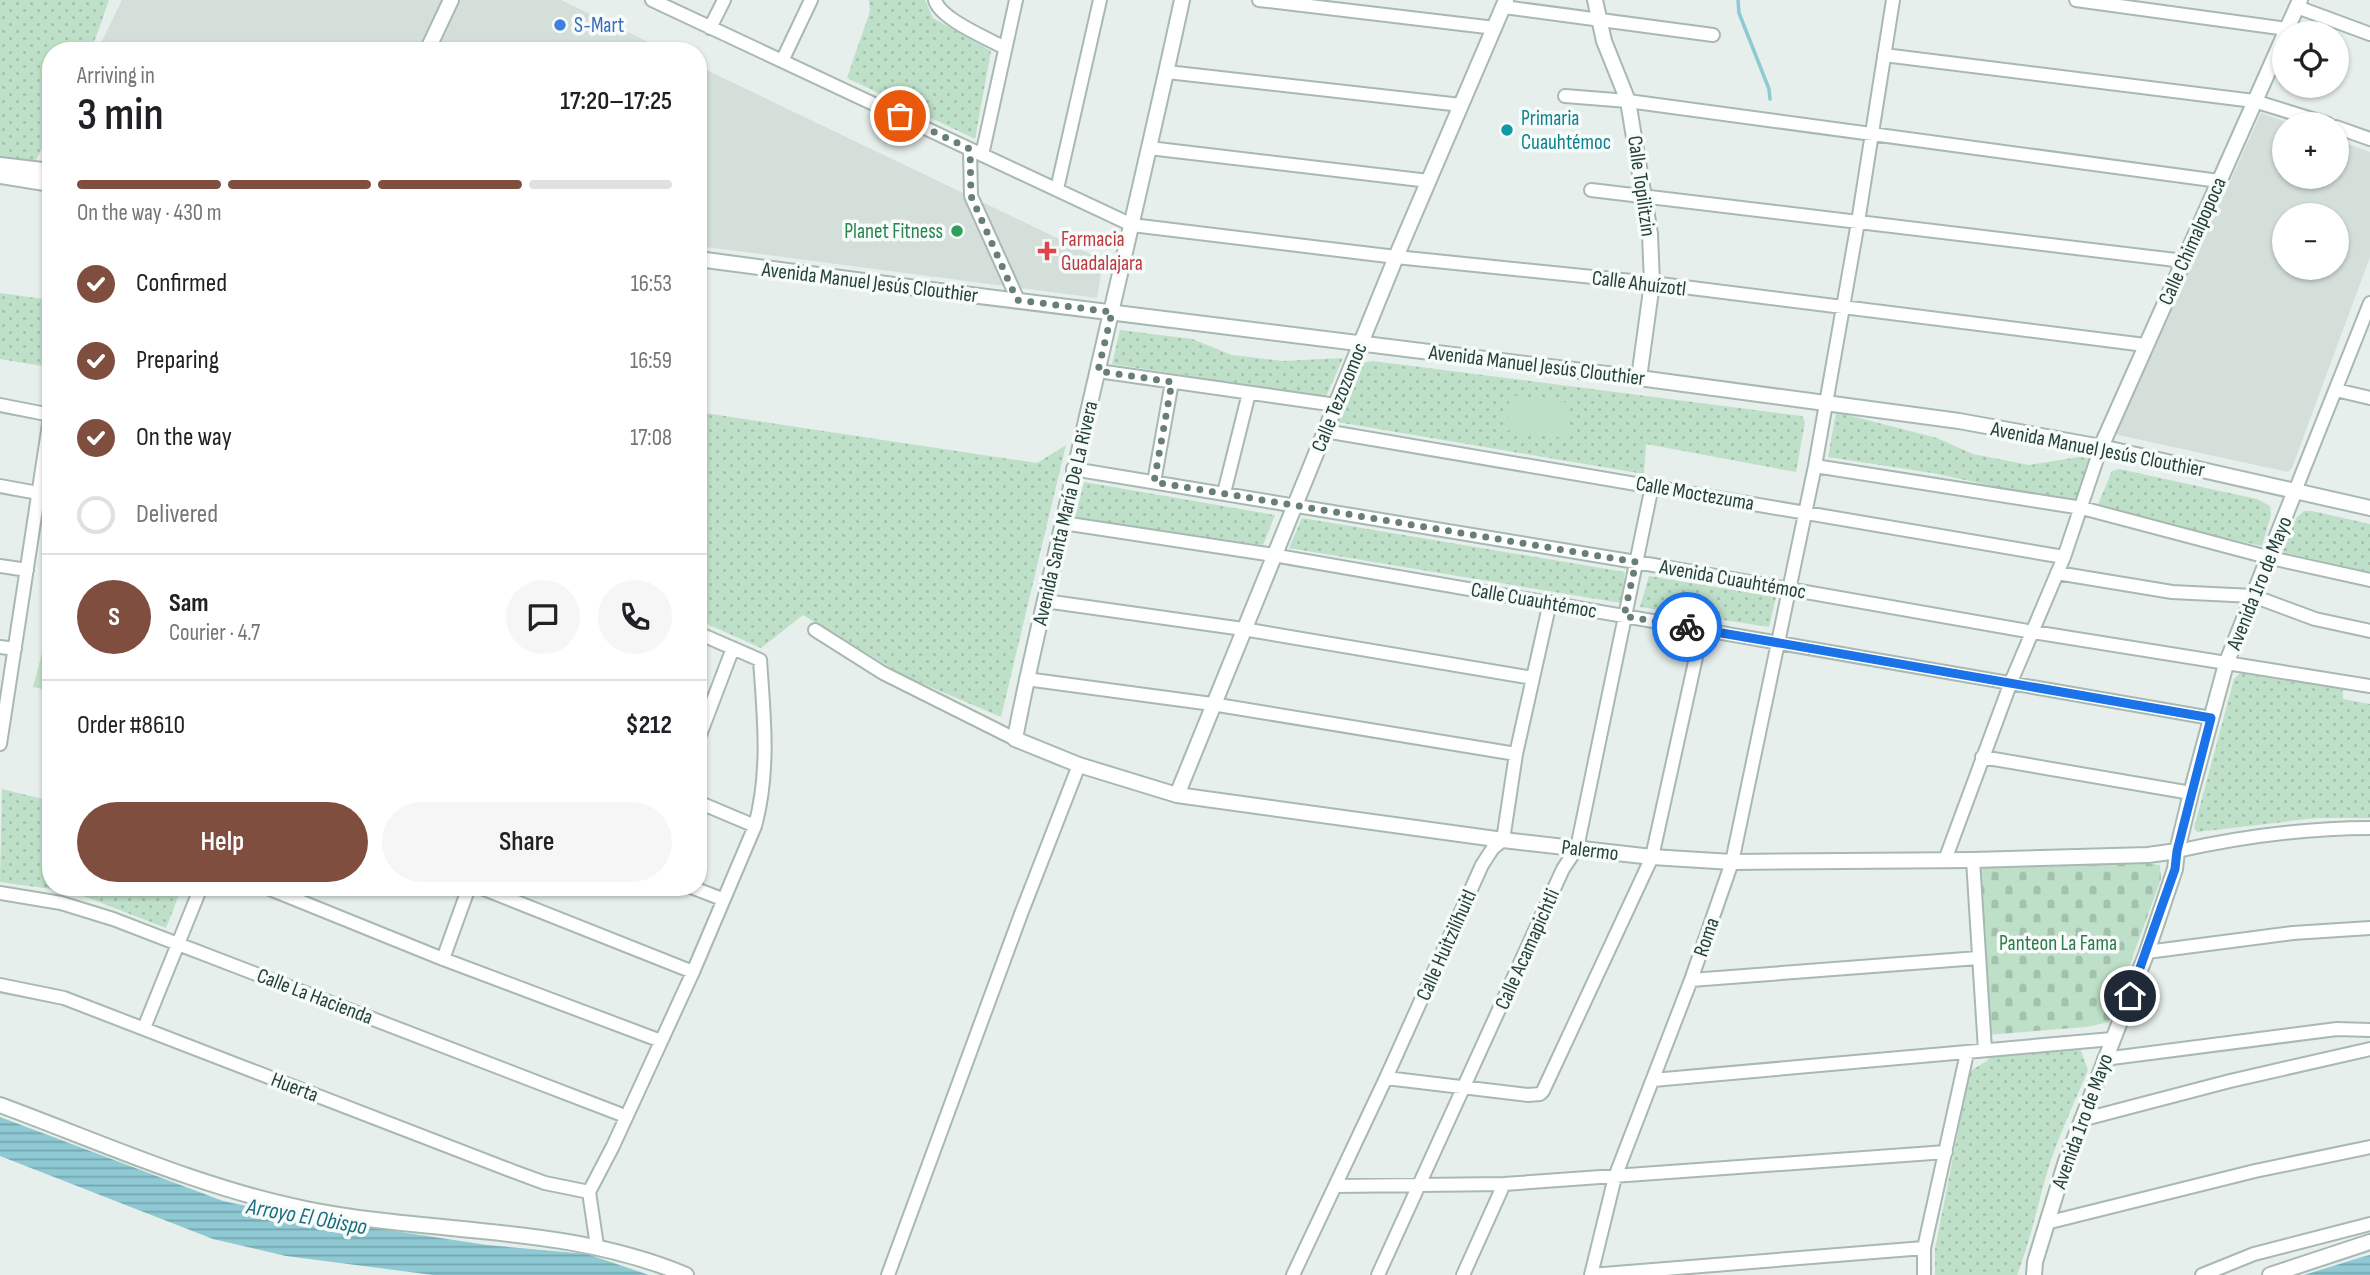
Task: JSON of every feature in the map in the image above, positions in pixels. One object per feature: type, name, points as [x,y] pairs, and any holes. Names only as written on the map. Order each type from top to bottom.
[{"type":"street","points":[[431,42],[451,0]]},
{"type":"street","name":"Calle Ahuízotl","points":[[652,0],[1132,225],[1651,284],[2145,345]]},
{"type":"street","points":[[710,28],[724,0]]},
{"type":"street","points":[[782,59],[811,0]]},
{"type":"street","points":[[935,0],[937,8],[950,18],[1005,48]]},
{"type":"street","points":[[1016,0],[976,152],[971,196],[1017,300]]},
{"type":"street","points":[[1057,189],[1100,0]]},
{"type":"street","name":"Avenida Santa María De La Rivera","points":[[1015,739],[1073,469],[1112,312],[1182,0]]},
{"type":"street","points":[[1259,0],[1495,28]]},
{"type":"street","name":"Calle Topilitzin","points":[[1595,0],[1598,19],[1628,101],[1650,234],[1651,284],[1639,378]]},
{"type":"street","name":"Roma","points":[[1591,1275],[1615,1177],[1691,980],[1732,862],[1815,466],[1858,222],[1893,0]]},
{"type":"street","points":[[2076,0],[2272,31]]},
{"type":"street","points":[[1505,3],[1713,35]]},
{"type":"street","name":"Calle Tezozomoc","points":[[1177,795],[1396,257],[1505,3]]},
{"type":"street","points":[[2298,4],[2370,34]]},
{"type":"street","name":"Calle Chimalpopoca","points":[[2290,21],[2298,4]]},
{"type":"street","points":[[1884,55],[2254,101],[2293,112]]},
{"type":"street","name":"Calle Chimalpopoca","points":[[2101,447],[2272,62]]},
{"type":"street","points":[[1167,72],[1461,105]]},
{"type":"street","points":[[1565,96],[1628,101],[2219,181]]},
{"type":"street","points":[[2349,132],[2370,139]]},
{"type":"street","points":[[1149,148],[1429,181]]},
{"type":"street","points":[[0,165],[42,170]]},
{"type":"street","points":[[0,176],[42,183]]},
{"type":"street","points":[[1591,190],[2183,261]]},
{"type":"street","name":"Avenida Manuel Jesús Clouthier","points":[[707,260],[1959,421],[2101,447],[2370,508]]},
{"type":"street","points":[[2295,491],[2370,303]]},
{"type":"street","points":[[1098,371],[1336,405]]},
{"type":"street","points":[[1154,482],[1172,382]]},
{"type":"street","points":[[2336,390],[2370,398]]},
{"type":"street","points":[[1224,493],[1249,393]]},
{"type":"street","points":[[0,405],[42,412]]},
{"type":"street","name":"Calle Moctezuma","points":[[1325,431],[2064,557]]},
{"type":"street","points":[[1945,860],[2011,682],[2064,557],[2101,447]]},
{"type":"street","points":[[1815,466],[2082,508],[2271,558],[2370,580]]},
{"type":"street","points":[[0,744],[42,468]]},
{"type":"street","name":"Avenida Cuauhtémoc","points":[[1073,469],[1636,562],[2033,632],[2370,686]]},
{"type":"street","points":[[0,486],[38,492]]},
{"type":"street","name":"Calle Acamapichtli","points":[[1378,1275],[1563,869],[1577,848],[1653,486]]},
{"type":"street","name":"Avenida 1ro de Mayo","points":[[2034,1275],[2046,1223],[2081,1121],[2147,952],[2175,869],[2191,793],[2226,664],[2271,558],[2295,491]]},
{"type":"street","name":"Calle Cuauhtémoc","points":[[1063,523],[1274,555],[2211,718]]},
{"type":"street","points":[[0,566],[27,570]]},
{"type":"street","points":[[2057,573],[2172,592],[2253,596],[2307,617],[2370,631]]},
{"type":"street","points":[[1045,601],[1243,629],[1533,678]]},
{"type":"street","points":[[1503,840],[1516,754],[1550,602]]},
{"type":"street","points":[[815,630],[883,673],[1015,739]]},
{"type":"street","points":[[1386,1078],[1528,1095],[1540,1094],[1545,1087],[1652,857],[1702,630]]},
{"type":"street","points":[[597,1246],[589,1192],[693,972],[755,826],[760,806],[766,749],[760,660],[707,637]]},
{"type":"street","points":[[0,646],[15,649]]},
{"type":"street","points":[[707,716],[733,648]]},
{"type":"street","points":[[1026,679],[1212,704],[1516,754]]},
{"type":"street","name":"Palermo","points":[[1015,739],[1079,765],[1177,795],[1503,840],[1652,857],[1732,862],[1973,860],[2148,855],[2177,851]]},
{"type":"street","points":[[1982,757],[2191,793]]},
{"type":"street","points":[[888,1275],[1079,765]]},
{"type":"street","points":[[707,806],[755,826]]},
{"type":"street","points":[[2177,851],[2283,833],[2370,828]]},
{"type":"street","name":"Calle Huitzilíhuitl","points":[[1293,1275],[1482,865],[1493,848],[1503,840]]},
{"type":"street","points":[[1973,860],[1985,1050]]},
{"type":"street","name":"Calle La Hacienda","points":[[0,893],[61,902],[177,943],[625,1116]]},
{"type":"street","points":[[707,893],[722,899]]},
{"type":"street","points":[[144,1028],[197,896]]},
{"type":"street","points":[[287,896],[443,959],[661,1041]]},
{"type":"street","points":[[443,959],[466,896]]},
{"type":"street","points":[[502,896],[693,972]]},
{"type":"street","points":[[2147,952],[2293,933],[2370,929]]},
{"type":"street","points":[[1691,980],[1978,958]]},
{"type":"street","name":"Huerta","points":[[0,985],[64,998],[545,1183],[589,1192]]},
{"type":"street","points":[[2104,1059],[2337,1029],[2370,1030]]},
{"type":"street","points":[[1653,1080],[2112,1039]]},
{"type":"street","points":[[2081,1121],[2230,1081],[2370,1049]]},
{"type":"street","points":[[1924,1275],[1923,1248],[1967,1053]]},
{"type":"street","points":[[0,1105],[192,1176],[305,1209],[376,1220],[540,1236],[597,1246],[687,1275]]},
{"type":"street","points":[[2046,1223],[2255,1171],[2370,1147]]},
{"type":"street","points":[[1335,1186],[1504,1184],[1946,1152]]},
{"type":"street","points":[[1463,1275],[1504,1184]]},
{"type":"street","points":[[2202,1275],[2254,1254],[2370,1224]]},
{"type":"street","points":[[2270,1275],[2370,1242]]},
{"type":"street","points":[[1591,1275],[1923,1248]]},
{"type":"shaded area","points":[[122,0],[561,0],[648,42],[101,42]]},
{"type":"shaded area","points":[[707,70],[1103,260],[1097,298],[707,247]]},
{"type":"shaded area","points":[[2261,113],[2272,117],[2272,189],[2349,189],[2349,145],[2370,152],[2370,257],[2292,468],[2288,472],[2118,435],[2117,432]]},
{"type":"green space","points":[[0,0],[109,0],[94,42],[42,42],[42,149],[35,162],[0,157]]},
{"type":"green space","points":[[869,0],[925,0],[933,18],[991,51],[975,139],[847,78],[870,11]]},
{"type":"green space","points":[[0,293],[42,299],[42,366],[0,359]]},
{"type":"green space","points":[[1120,330],[1192,339],[1232,355],[1282,361],[1343,358],[1326,397],[1112,364]]},
{"type":"green space","points":[[1373,361],[1802,416],[1805,422],[1796,472],[1646,444],[1644,474],[1337,422],[1362,363]]},
{"type":"green space","points":[[1510,395],[1570,403],[1566,438],[1506,430]]},
{"type":"green space","points":[[1836,412],[1937,438],[1973,454],[2029,465],[2079,457],[2093,459],[2075,503],[1932,473],[1828,457]]},
{"type":"green space","points":[[707,413],[1037,463],[1066,445],[1001,717],[905,676],[803,615],[761,648],[707,624]]},
{"type":"green space","points":[[2119,469],[2257,499],[2270,506],[2271,515],[2262,546],[2096,509],[2112,471]]},
{"type":"green space","points":[[1084,482],[1275,515],[1263,545],[1075,518]]},
{"type":"green space","points":[[2304,511],[2370,524],[2370,572],[2282,552],[2297,517]]},
{"type":"green space","points":[[1302,518],[1625,572],[1621,603],[1289,548]]},
{"type":"green space","points":[[1649,576],[1776,597],[1769,627],[1640,607]]},
{"type":"green space","points":[[42,653],[42,689],[33,687]]},
{"type":"green space","points":[[2240,673],[2343,690],[2343,699],[2370,704],[2370,818],[2317,818],[2197,832],[2194,828],[2234,679]]},
{"type":"green space","points":[[2,789],[42,799],[42,888],[0,882]]},
{"type":"green space","name":"Panteon La Fama","points":[[2145,863],[2160,865],[2161,879],[2109,1022],[2086,1027],[1986,1035],[1978,868]]},
{"type":"green space","points":[[83,896],[178,896],[166,928]]},
{"type":"green space","points":[[2080,1048],[2088,1070],[2049,1166],[2017,1275],[1935,1275],[1935,1249],[1970,1071],[1987,1061],[1990,1056]]},
{"type":"water","points":[[0,1117],[223,1201],[294,1216],[487,1245],[587,1254],[649,1275],[433,1275],[286,1256],[213,1239],[0,1156]]},
{"type":"water","points":[[2370,1255],[2370,1275],[2304,1275],[2362,1257]]},
{"type":"waterway","points":[[1738,0],[1739,13],[1769,89],[1770,99]]},
{"type":"way so far","points":[[900,116],[970,149],[969,183],[975,209],[1017,300],[1112,312],[1098,371],[1172,382],[1154,482],[1636,562],[1624,616],[1687,627]]},
{"type":"place","name":"S-Mart","points":[[560,25]]},
{"type":"place","name":"Primaria Cuauhtémoc","points":[[1507,130]]},
{"type":"place","name":"Planet Fitness","points":[[957,231]]},
{"type":"place","name":"Farmacia Guadalajara","points":[[1047,251]]},
{"type":"route","points":[[1687,627],[2211,718],[2177,851],[2175,869],[2130,996]]},
{"type":"water label","name":"Arroyo El Obispo","points":[[307,1216]]}]
